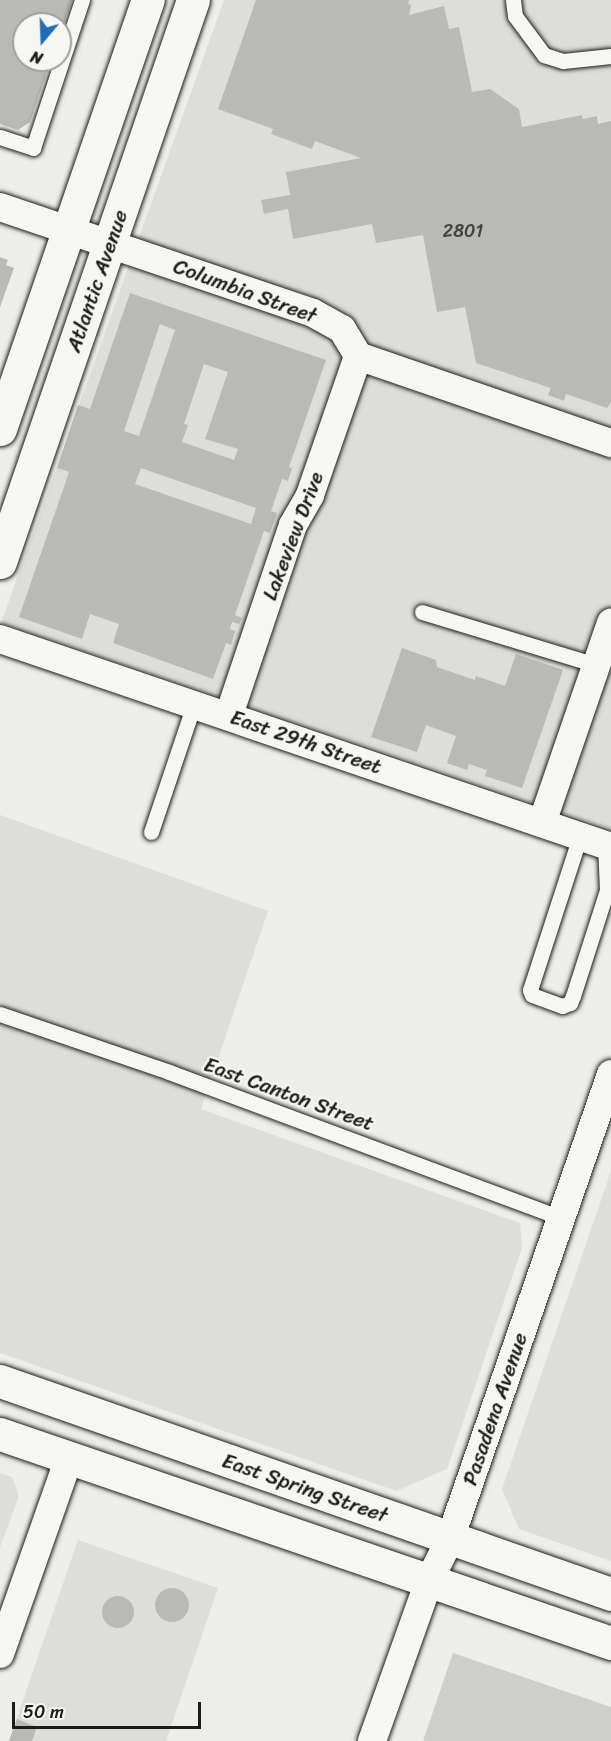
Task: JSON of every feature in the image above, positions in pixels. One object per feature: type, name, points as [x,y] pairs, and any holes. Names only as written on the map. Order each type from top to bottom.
[{"type":"main road","name":"Atlantic Avenue","points":[[0,429],[148,0]]},
{"type":"main road","name":"Atlantic Avenue","points":[[0,562],[193,0]]},
{"type":"main road","name":"East Spring Street","points":[[0,1381],[611,1594]]},
{"type":"main road","points":[[0,1434],[611,1643]]},
{"type":"street","name":"Columbia Street","points":[[0,207],[313,313],[342,329],[358,356]]},
{"type":"street","points":[[358,356],[611,443]]},
{"type":"street","name":"Lakeview Drive","points":[[229,715],[294,525],[310,495],[358,356]]},
{"type":"street","points":[[542,823],[611,623]]},
{"type":"street","name":"East 29th Street","points":[[0,639],[229,715],[599,843]]},
{"type":"street","name":"Pasadena Avenue","points":[[372,1741],[429,1581],[450,1539],[611,1074]]},
{"type":"street","points":[[0,1654],[69,1458]]},
{"type":"lane","points":[[0,137],[33,148],[82,0]]},
{"type":"lane","points":[[513,0],[515,16],[544,55],[563,61],[611,56]]},
{"type":"lane","points":[[611,40],[611,46]]},
{"type":"lane","points":[[422,612],[535,644],[596,665]]},
{"type":"lane","points":[[151,832],[194,704]]},
{"type":"lane","points":[[599,843],[607,890],[573,996],[570,1003],[562,1006],[532,995],[530,990],[599,843]]},
{"type":"lane","name":"East Canton Street","points":[[0,1014],[180,1076],[562,1218]]},
{"type":"shaded area","points":[[224,0],[611,0],[611,829],[1,623]]},
{"type":"shaded area","points":[[0,815],[268,911],[201,1109],[520,1223],[522,1248],[447,1469],[396,1491],[0,1353]]},
{"type":"shaded area","points":[[611,1171],[611,1561],[519,1529],[502,1489]]},
{"type":"shaded area","points":[[0,1473],[12,1477],[19,1496],[0,1547]]},
{"type":"shaded area","points":[[78,1540],[218,1588],[166,1741],[9,1741]]},
{"type":"shaded area","points":[[453,1653],[611,1707],[611,1741],[423,1741]]},
{"type":"building","points":[[0,0],[72,0],[68,12],[12,12],[12,72],[47,72],[30,122],[18,130],[0,124]]},
{"type":"building","points":[[256,0],[409,0],[408,4],[411,5],[409,15],[444,6],[449,29],[459,27],[472,92],[490,89],[519,109],[522,127],[582,115],[583,119],[597,116],[598,124],[611,121],[611,402],[607,408],[566,394],[564,401],[548,395],[551,388],[476,363],[465,307],[437,312],[423,235],[376,243],[372,224],[293,239],[288,209],[264,214],[261,200],[290,195],[286,172],[361,158],[315,141],[312,149],[271,134],[273,129],[218,109]]},
{"type":"building","points":[[0,257],[8,260],[6,265],[14,268],[0,307]]},
{"type":"building","points":[[130,293],[326,360],[289,467],[292,468],[288,481],[282,479],[271,511],[277,513],[270,533],[264,531],[235,615],[242,618],[239,624],[232,622],[230,629],[235,631],[231,645],[226,643],[213,679],[113,643],[119,624],[90,614],[82,639],[19,617],[69,472],[57,468],[78,405],[90,409]],"holes":[[[160,324],[175,330],[139,436],[124,431]],[[204,364],[228,372],[205,439],[238,449],[234,460],[182,442],[188,425],[184,424]],[[141,468],[256,508],[251,524],[135,484]]]},
{"type":"building","points":[[402,648],[436,660],[437,667],[475,680],[476,676],[505,686],[516,654],[563,670],[522,788],[485,776],[487,770],[469,764],[467,770],[447,763],[456,736],[426,725],[417,752],[371,737]]},
{"type":"building","points":[[172,1588],[184,1593],[189,1605],[184,1617],[172,1622],[160,1617],[155,1605],[160,1593]]},
{"type":"building","points":[[118,1596],[129,1601],[134,1612],[129,1623],[118,1628],[107,1623],[102,1612],[107,1601]]},
{"type":"building","points":[[17,1719],[37,1727],[32,1741],[9,1741]]}]
